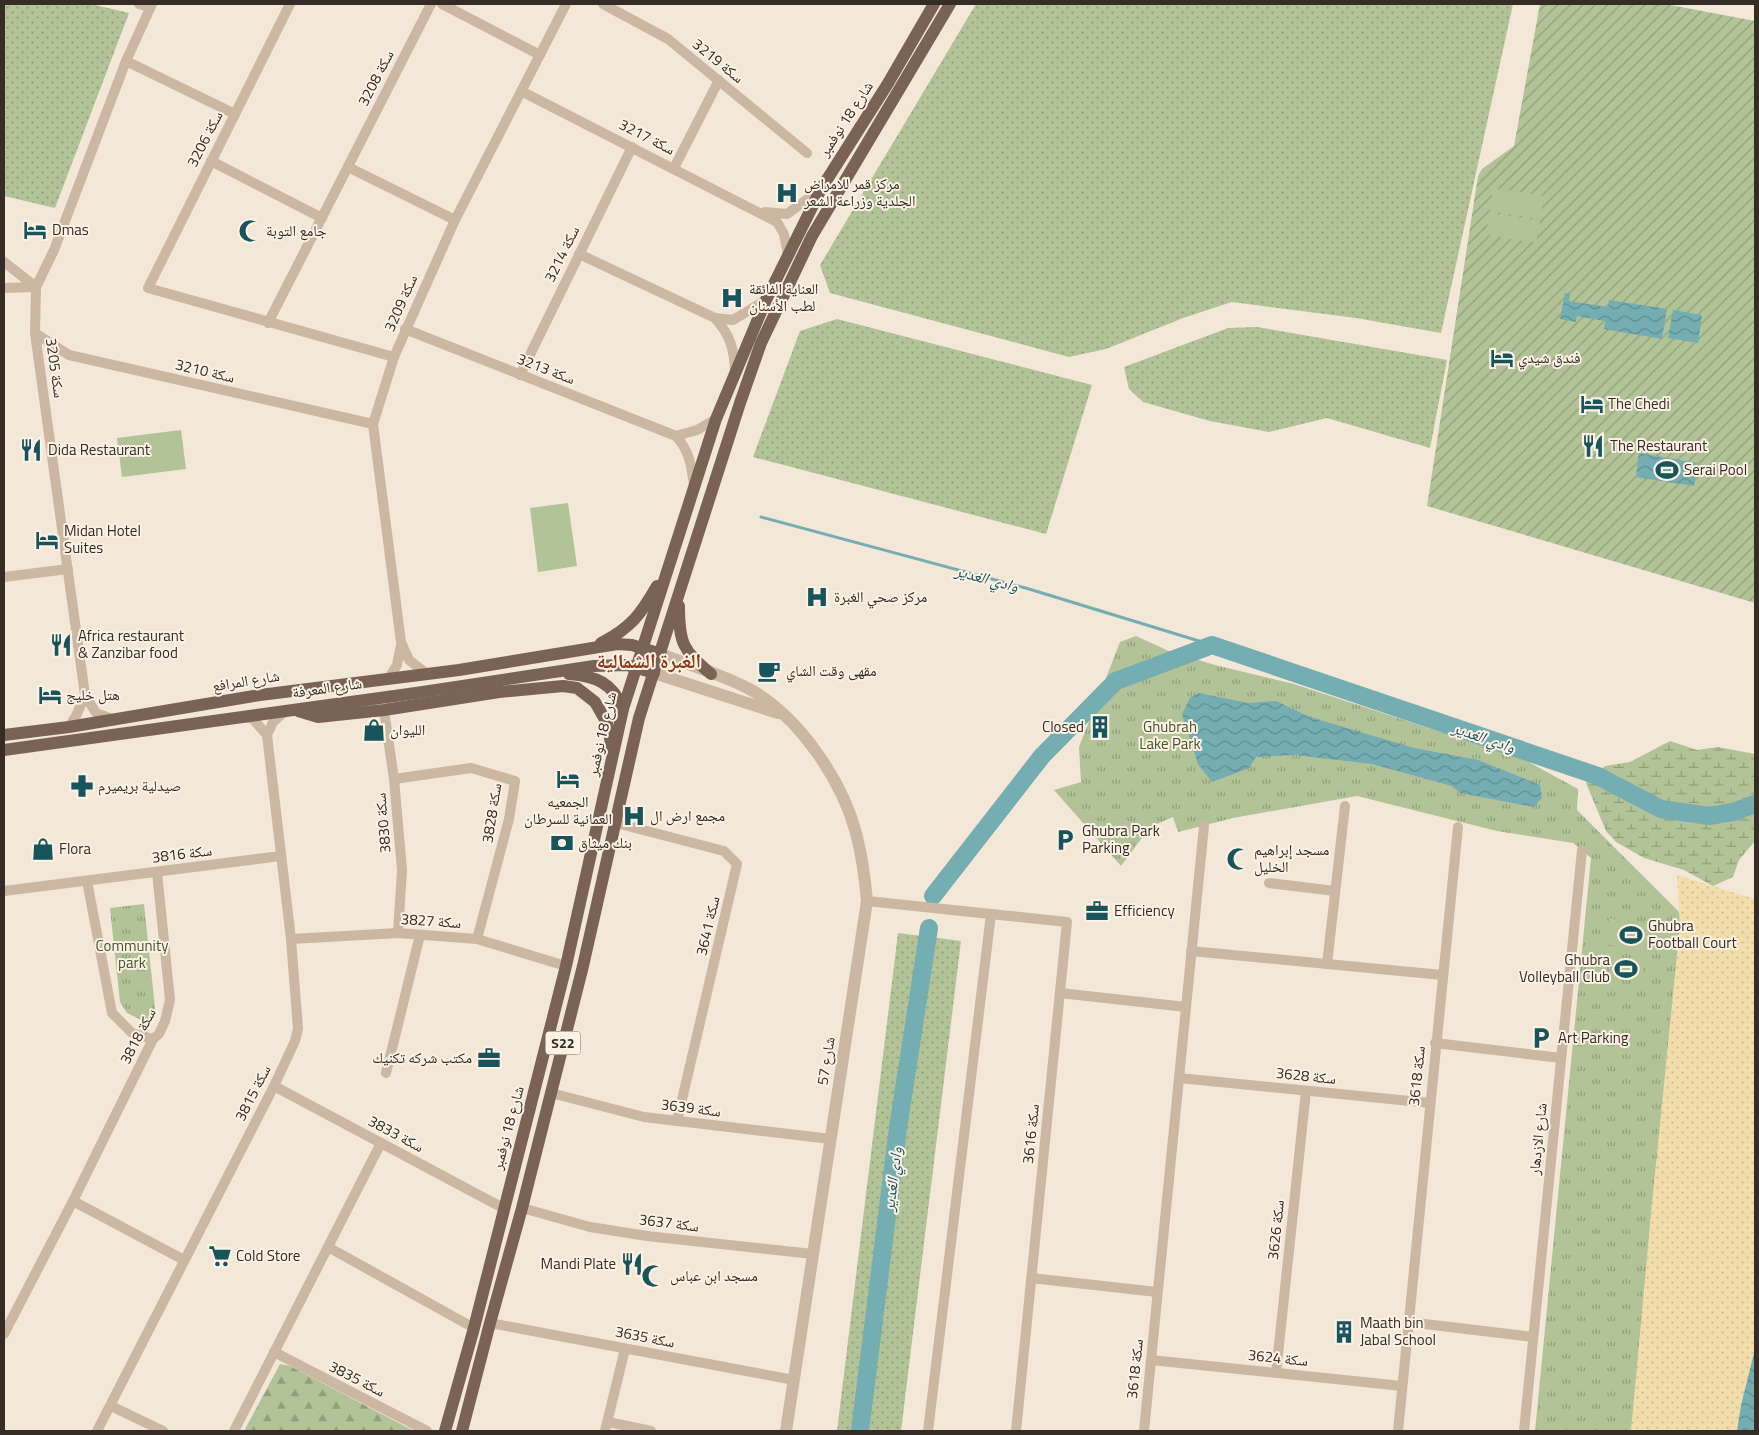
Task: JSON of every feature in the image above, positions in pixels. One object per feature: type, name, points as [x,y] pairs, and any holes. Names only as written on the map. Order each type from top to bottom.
[{"type":"main road","name":"شارع 18 نوفمبر","points":[[446,1431],[566,966],[623,709],[716,419],[766,300],[821,189],[887,85],[934,4]]},
{"type":"main road","name":"شارع 18 نوفمبر","points":[[462,1431],[551,1093],[639,718],[761,343],[795,268],[848,172],[950,4]]},
{"type":"main road","points":[[585,649],[620,634],[635,622],[670,562]]},
{"type":"main road","points":[[679,594],[683,643],[690,656],[711,674]]},
{"type":"main road","name":"شارع المرافع","points":[[4,735],[114,720],[260,695],[427,674],[617,644],[642,648]]},
{"type":"main road","points":[[642,648],[661,654]]},
{"type":"main road","name":"شارع المعرفة","points":[[4,750],[612,664],[636,668],[654,674]]},
{"type":"main road","points":[[554,673],[583,675],[597,679],[618,694],[623,709]]},
{"type":"main road","points":[[289,710],[318,717],[384,710],[499,692],[563,686],[577,688],[587,694],[602,712],[613,752]]},
{"type":"street","points":[[139,4],[151,5]]},
{"type":"street","name":"سكة 3206","points":[[268,323],[148,288],[290,4]]},
{"type":"street","name":"سكة 3208","points":[[268,323],[431,4]]},
{"type":"street","points":[[442,4],[540,55]]},
{"type":"street","name":"سكة 3209","points":[[427,674],[409,660],[401,642],[373,424],[405,329],[455,220],[566,4]]},
{"type":"street","name":"سكة 3219","points":[[603,4],[668,39],[807,153]]},
{"type":"street","name":"سكة 3205","points":[[114,720],[96,713],[85,695],[35,333],[36,287],[54,250],[126,61],[151,5]]},
{"type":"street","points":[[126,61],[235,114]]},
{"type":"street","points":[[674,168],[719,80]]},
{"type":"street","name":"سكة 3217","points":[[521,91],[632,146],[777,222],[784,234],[788,255]]},
{"type":"street","name":"سكة 3214","points":[[520,375],[632,146]]},
{"type":"street","points":[[211,161],[322,218]]},
{"type":"street","points":[[348,167],[455,220]]},
{"type":"street","name":"سكة 3217","points":[[759,211],[787,214],[821,189]]},
{"type":"street","points":[[578,254],[715,318],[734,320],[766,300]]},
{"type":"street","points":[[4,262],[36,287]]},
{"type":"street","points":[[4,288],[36,287]]},
{"type":"street","points":[[715,318],[727,333],[734,348],[735,371]]},
{"type":"street","points":[[268,323],[394,357]]},
{"type":"street","name":"سكة 3213","points":[[405,329],[676,436]]},
{"type":"street","name":"سكة 3210","points":[[35,333],[69,355],[373,424]]},
{"type":"street","points":[[694,486],[690,457],[686,447],[676,436],[697,430],[716,419]]},
{"type":"street","points":[[4,577],[68,569]]},
{"type":"street","name":"سكة 3209","points":[[389,678],[397,665],[401,642]]},
{"type":"street","name":"شارع 57","points":[[661,654],[751,690],[785,716],[824,763],[856,831],[863,865],[867,901],[786,1431]]},
{"type":"street","points":[[654,674],[785,716]]},
{"type":"street","points":[[69,727],[85,695]]},
{"type":"street","points":[[242,717],[253,719],[267,735],[273,722],[289,710]]},
{"type":"street","name":"سكة 3830","points":[[384,710],[394,778],[402,870],[398,933]]},
{"type":"street","name":"سكة 3815","points":[[97,1431],[274,1086],[295,1041],[298,1029],[291,938],[267,735]]},
{"type":"street","name":"سكة 3828","points":[[394,778],[471,768],[515,781],[509,819],[477,939]]},
{"type":"street","points":[[1327,964],[1345,806]]},
{"type":"street","name":"سكة 3641","points":[[616,822],[724,851],[737,864],[677,1121]]},
{"type":"street","name":"سكة 3618","points":[[1144,1431],[1204,826]]},
{"type":"street","name":"سكة 3618","points":[[1398,1431],[1435,1043],[1458,827]]},
{"type":"street","name":"شارع الازدهار","points":[[1524,1431],[1582,850]]},
{"type":"street","name":"سكة 3816","points":[[4,891],[281,856]]},
{"type":"street","name":"سكة 3818","points":[[4,1334],[73,1201],[153,1039],[159,1034],[165,1021],[170,1000],[156,872]]},
{"type":"street","points":[[87,881],[112,1013],[132,1033],[153,1039]]},
{"type":"street","points":[[1269,883],[1336,891]]},
{"type":"street","name":"سكة 3616","points":[[867,901],[1067,922],[1016,1431]]},
{"type":"street","points":[[928,1431],[991,914]]},
{"type":"street","name":"سكة 3827","points":[[291,938],[398,933],[477,939],[566,966]]},
{"type":"street","points":[[386,1073],[420,935]]},
{"type":"street","points":[[1191,951],[1442,975]]},
{"type":"street","points":[[1060,993],[1186,1007]]},
{"type":"street","points":[[1435,1043],[1561,1058]]},
{"type":"street","name":"سكة 3628","points":[[1179,1078],[1430,1103]]},
{"type":"street","name":"سكة 3833","points":[[274,1086],[503,1208]]},
{"type":"street","name":"سكة 3626","points":[[1276,1373],[1306,1091]]},
{"type":"street","name":"سكة 3639","points":[[551,1093],[644,1117],[831,1139]]},
{"type":"street","points":[[234,1431],[381,1143]]},
{"type":"street","points":[[73,1201],[184,1260]]},
{"type":"street","name":"سكة 3637","points":[[522,1208],[590,1227],[647,1236],[814,1254]]},
{"type":"street","points":[[328,1247],[474,1328]]},
{"type":"street","points":[[1031,1278],[1158,1292]]},
{"type":"street","points":[[1408,1322],[1534,1336]]},
{"type":"street","name":"سكة 3635","points":[[490,1323],[794,1380]]},
{"type":"street","points":[[625,1349],[606,1426],[651,1431]]},
{"type":"street","name":"سكة 3835","points":[[274,1352],[427,1431]]},
{"type":"street","name":"سكة 3624","points":[[1151,1360],[1402,1386]]},
{"type":"street","points":[[111,1406],[163,1431]]},
{"type":"green space","points":[[4,4],[91,4],[129,13],[55,208],[4,196]]},
{"type":"green space","points":[[976,4],[1513,4],[1441,333],[1356,318],[1232,302],[1183,318],[1106,349],[1069,357],[830,293],[820,265]]},
{"type":"green space","name":"The Chedi","points":[[1540,4],[1665,4],[1755,21],[1755,603],[1427,506],[1478,176],[1482,169],[1514,146]]},
{"type":"green space","points":[[1493,188],[1544,196],[1540,219],[1490,211]]},
{"type":"green space","points":[[1489,213],[1540,221],[1536,243],[1486,235]]},
{"type":"green space","points":[[837,319],[1092,385],[1046,534],[753,457],[800,331]]},
{"type":"green space","points":[[1257,327],[1447,360],[1430,448],[1327,418],[1269,432],[1210,421],[1143,402],[1129,389],[1124,367],[1228,328]]},
{"type":"green space","points":[[181,430],[186,469],[122,477],[117,438]]},
{"type":"green space","points":[[568,503],[577,566],[538,572],[530,508]]},
{"type":"green space","name":"Ghubrah Lake Park","points":[[1136,636],[1169,651],[1215,665],[1294,684],[1523,759],[1578,789],[1577,810],[1679,912],[1680,925],[1631,1431],[1535,1431],[1591,858],[1573,843],[1497,831],[1357,796],[1233,818],[1178,832],[1173,817],[1150,827],[1121,866],[1054,790],[1081,782],[1079,747],[1120,642]]},
{"type":"green space","points":[[1670,741],[1697,750],[1718,747],[1755,754],[1755,841],[1739,860],[1733,877],[1713,886],[1684,870],[1644,858],[1616,842],[1606,831],[1586,783],[1605,766],[1630,762]]},
{"type":"green space","name":"Community park","points":[[144,904],[156,1017],[145,1022],[127,1013],[120,1002],[110,908]]},
{"type":"green space","name":"Ghubra Football Court","points":[[1609,918],[1658,925],[1654,952],[1605,944]]},
{"type":"green space","points":[[898,933],[961,941],[901,1431],[837,1431]]},
{"type":"green space","name":"Ghubra Volleyball Club","points":[[1612,958],[1643,962],[1641,980],[1610,976]]},
{"type":"green space","points":[[280,1364],[290,1366],[414,1431],[244,1431]]},
{"type":"sand","points":[[1677,875],[1755,899],[1755,1349],[1741,1405],[1737,1431],[1631,1431],[1680,925]]},
{"type":"water","points":[[1565,293],[1570,294],[1569,301],[1608,307],[1609,300],[1667,309],[1662,339],[1604,329],[1605,321],[1577,316],[1576,322],[1560,319]]},
{"type":"water","points":[[1673,310],[1702,315],[1698,343],[1668,338]]},
{"type":"water","name":"Serai Pool","points":[[1639,453],[1697,463],[1694,486],[1636,477]]},
{"type":"water","points":[[1199,693],[1248,703],[1276,701],[1310,717],[1414,748],[1478,760],[1540,785],[1542,798],[1534,807],[1460,793],[1452,786],[1372,764],[1295,755],[1256,757],[1249,768],[1212,782],[1198,764],[1182,714],[1190,698]]},
{"type":"water","points":[[1755,1349],[1755,1431],[1737,1431],[1741,1405]]},
{"type":"waterway","name":"وادي الغدير","points":[[761,517],[1029,589],[1212,645]]},
{"type":"waterway","name":"وادي الغدير","points":[[933,896],[1042,756],[1116,681],[1212,645],[1598,776],[1661,809],[1709,816],[1733,812],[1755,804]]},
{"type":"waterway","name":"وادي الغدير","points":[[860,1431],[898,1128],[929,928]]},
{"type":"place","name":"مركز قمر للامراض الجلدية وزراعة الشعر","points":[[787,193]]},
{"type":"place","name":"Dmas","points":[[35,230]]},
{"type":"place","name":"جامع التوبة","points":[[250,231]]},
{"type":"place","name":"العناية الفائقة لطب الأسنان","points":[[732,298]]},
{"type":"place","name":"فندق شيدي","points":[[1502,358]]},
{"type":"place","name":"The Chedi","points":[[1592,404]]},
{"type":"place","name":"The Restaurant","points":[[1593,446]]},
{"type":"place","name":"Dida Restaurant","points":[[31,450]]},
{"type":"place","name":"Serai Pool","points":[[1667,470]]},
{"type":"place","name":"Midan Hotel Suites","points":[[47,540]]},
{"type":"place","name":"مركز صحي الغبرة","points":[[817,597]]},
{"type":"place","name":"Africa restaurant & Zanzibar food","points":[[61,645]]},
{"type":"place","name":"مقهى وقت الشاي","points":[[769,671]]},
{"type":"place","name":"هتل خلیج","points":[[50,695]]},
{"type":"place","name":"Closed","points":[[1100,727]]},
{"type":"place","name":"الليوان","points":[[374,730]]},
{"type":"place","name":"الجمعيه العمانية للسرطان","points":[[568,779]]},
{"type":"place","name":"صيدلية بريميرم","points":[[82,786]]},
{"type":"place","name":"مجمع ارض ال","points":[[634,816]]},
{"type":"place","name":"Ghubra Park Parking","points":[[1065,840]]},
{"type":"place","name":"بنك ميثاق","points":[[562,843]]},
{"type":"place","name":"Flora","points":[[43,849]]},
{"type":"place","name":"مسجد إبراهيم الخليل","points":[[1238,859]]},
{"type":"place","name":"Efficiency","points":[[1097,911]]},
{"type":"place","name":"Ghubra Football Court","points":[[1631,935]]},
{"type":"place","name":"Ghubra Volleyball Club","points":[[1626,969]]},
{"type":"place","name":"Art Parking","points":[[1541,1038]]},
{"type":"place","name":"مكتب شركه تكنيك","points":[[489,1058]]},
{"type":"place","name":"Cold Store","points":[[220,1256]]},
{"type":"place","name":"Mandi Plate","points":[[632,1264]]},
{"type":"place","name":"مسجد ابن عباس","points":[[653,1276]]},
{"type":"place","name":"Maath bin Jabal School","points":[[1344,1332]]},
{"type":"district","name":"الغبرة الشمالية","points":[[649,661]]}]
